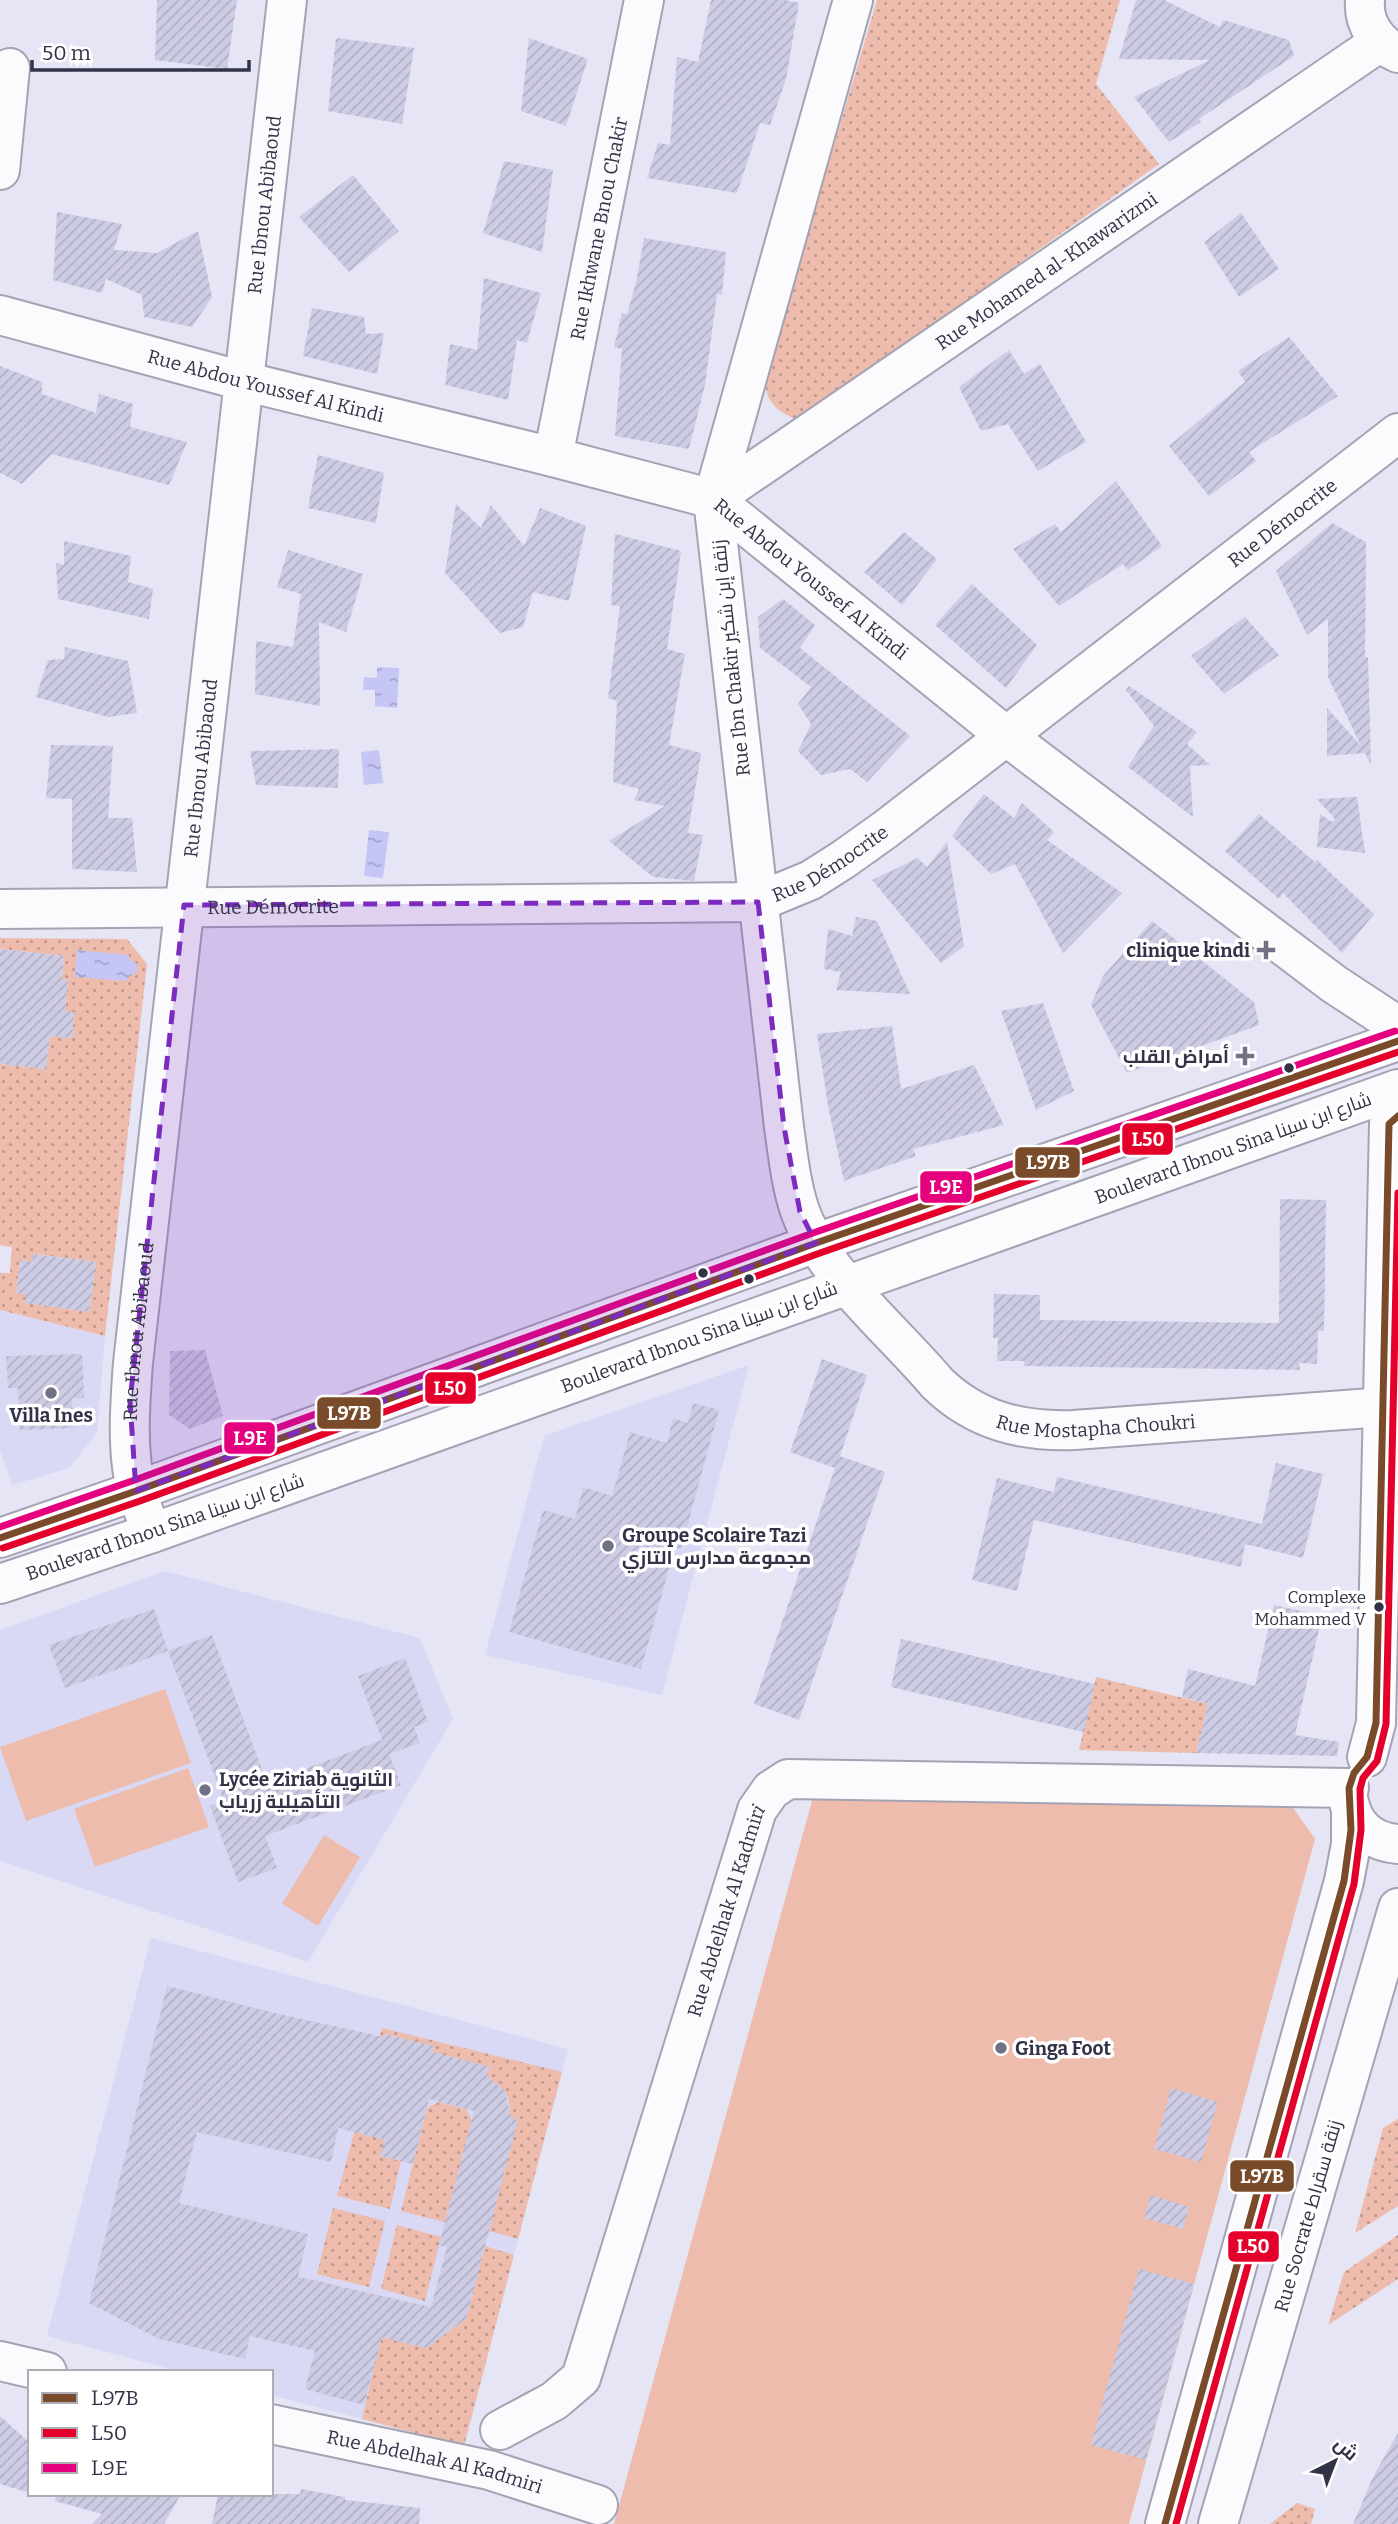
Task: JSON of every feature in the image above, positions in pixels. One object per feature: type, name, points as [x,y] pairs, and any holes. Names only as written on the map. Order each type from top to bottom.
[{"type":"street","name":"Rue Ibnou Abibaoud","points":[[152,1533],[136,1491],[130,1401],[287,0]]},
{"type":"street","name":"Rue Ikhwane Bnou Chakir","points":[[553,457],[644,0]]},
{"type":"street","name":"Rue Ibn Chakir زنقة إبن شكير","points":[[816,1243],[800,1212],[783,1127],[713,499],[853,0]]},
{"type":"street","name":"Rue Mohamed al-Khawarizmi","points":[[713,499],[1371,24]]},
{"type":"street","points":[[0,170],[10,68]]},
{"type":"street","name":"Rue Abdou Youssef Al Kindi","points":[[0,315],[243,381],[713,499],[1006,736],[1334,984],[1398,1026]]},
{"type":"street","name":"Rue Démocrite","points":[[0,909],[184,905],[758,902],[811,880],[844,859],[1398,433]]},
{"type":"street","points":[[0,1538],[816,1243],[1398,1041]]},
{"type":"street","name":"Boulevard Ibnou Sina شارع ابن سينا","points":[[0,1584],[152,1533],[1398,1089]]},
{"type":"street","points":[[1165,2524],[1344,1881],[1376,1723],[1391,1407],[1389,1124],[1398,1116]]},
{"type":"street","name":"Rue Mostapha Choukri","points":[[816,1243],[847,1285],[952,1397],[974,1412],[1012,1427],[1074,1430],[1391,1407]]},
{"type":"street","points":[[1366,1776],[1359,1826],[1372,1837],[1398,1844]]},
{"type":"street","name":"Rue Abdelhak Al Kadmiri","points":[[500,2430],[554,2401],[581,2378],[757,1810],[771,1790],[788,1779],[1366,1776]]},
{"type":"street","name":"Rue Socrate زنقة سقراط","points":[[1218,2524],[1398,1908]]},
{"type":"street","points":[[0,2361],[38,2370]]},
{"type":"street","points":[[1207,2371],[1258,2386]]},
{"type":"street","name":"Rue Abdelhak Al Kadmiri","points":[[273,2424],[489,2470],[597,2505]]},
{"type":"highlighted area","points":[[758,902],[784,1127],[800,1212],[816,1243],[136,1491],[130,1401],[184,905]]},
{"type":"shaded area","points":[[877,0],[1120,0],[1096,84],[1159,164],[799,420],[774,406],[767,394],[765,379]]},
{"type":"shaded area","points":[[0,938],[127,939],[147,964],[105,1336],[0,1310],[0,1273],[10,1273],[12,1247],[0,1245],[0,1064],[46,1069],[50,1036],[72,1038],[74,1013],[65,1011],[68,980],[62,979],[64,956],[0,949]],"holes":[[[34,1254],[96,1262],[89,1312],[26,1303],[26,1294],[16,1293],[20,1261],[32,1262]]]},
{"type":"shaded area","points":[[0,1310],[105,1336],[97,1433],[69,1468],[12,1485],[0,1450]]},
{"type":"shaded area","name":"Groupe Scolaire Tazi مجموعة مدارس التازي","points":[[749,1365],[662,1695],[485,1655],[544,1436]]},
{"type":"shaded area","name":"Lycée Ziriab الثانوية التأهيلية زرياب","points":[[165,1571],[420,1638],[453,1719],[308,1962],[0,1861],[0,1630]]},
{"type":"shaded area","points":[[1096,1677],[1208,1704],[1196,1753],[1079,1750]]},
{"type":"shaded area","points":[[165,1689],[191,1763],[26,1821],[0,1747]]},
{"type":"shaded area","points":[[188,1768],[209,1827],[95,1867],[74,1809]]},
{"type":"shaded area","name":"Ginga Foot","points":[[813,1797],[1291,1805],[1315,1839],[1129,2524],[614,2524]]},
{"type":"shaded area","points":[[324,1835],[360,1857],[318,1926],[282,1904]]},
{"type":"shaded area","points":[[151,1938],[568,2049],[464,2446],[273,2396],[273,2370],[174,2370],[47,2336]]},
{"type":"shaded area","points":[[382,2028],[562,2072],[518,2239],[489,2231],[517,2120],[509,2118],[506,2094],[498,2085],[486,2079],[489,2067],[433,2052],[433,2046],[385,2034],[360,2133],[385,2140],[381,2156],[401,2161],[390,2209],[337,2196]]},
{"type":"shaded area","points":[[439,2102],[466,2109],[472,2120],[445,2222],[401,2211],[427,2108]]},
{"type":"shaded area","points":[[1398,2119],[1398,2206],[1355,2233],[1383,2128]]},
{"type":"shaded area","points":[[333,2208],[385,2221],[369,2287],[317,2274]]},
{"type":"shaded area","points":[[397,2225],[441,2237],[425,2301],[381,2289]]},
{"type":"shaded area","points":[[1398,2235],[1398,2279],[1328,2325],[1344,2272]]},
{"type":"shaded area","points":[[485,2246],[514,2255],[464,2446],[362,2419],[376,2358],[301,2338],[315,2280],[338,2286],[331,2324],[426,2348],[466,2319]]},
{"type":"shaded area","points":[[1297,2503],[1315,2509],[1311,2524],[1270,2524]]},
{"type":"water","points":[[377,667],[399,668],[397,708],[375,706],[375,690],[363,690],[364,677],[377,678]]},
{"type":"water","points":[[379,750],[383,783],[364,785],[361,752]]},
{"type":"water","points":[[369,830],[389,832],[383,878],[364,876]]},
{"type":"water","points":[[77,950],[129,955],[129,959],[137,964],[137,972],[127,978],[127,981],[75,977]]},
{"type":"building","points":[[157,0],[237,0],[227,69],[155,60]]},
{"type":"building","points":[[711,0],[785,0],[799,3],[786,79],[770,125],[760,123],[737,193],[647,178],[658,143],[670,145],[677,57],[698,62]]},
{"type":"building","points":[[1136,0],[1164,0],[1220,27],[1223,20],[1289,40],[1294,56],[1169,142],[1134,97],[1210,60],[1119,59]]},
{"type":"building","points":[[336,38],[414,48],[402,124],[328,111]]},
{"type":"building","points":[[529,38],[588,59],[566,126],[521,111]]},
{"type":"building","points":[[504,161],[553,170],[542,252],[483,233]]},
{"type":"building","points":[[353,175],[399,231],[349,272],[299,217]]},
{"type":"building","points":[[57,212],[122,224],[114,250],[157,253],[198,231],[212,297],[192,327],[144,317],[142,295],[106,279],[102,293],[53,280]]},
{"type":"building","points":[[1241,213],[1279,269],[1239,297],[1204,242]]},
{"type":"building","points":[[644,238],[726,252],[722,295],[717,294],[705,385],[689,449],[615,436],[622,349],[614,347],[622,313],[627,314],[636,283]]},
{"type":"building","points":[[484,278],[541,293],[527,343],[517,340],[508,400],[445,385],[450,344],[477,350]]},
{"type":"building","points":[[312,308],[364,317],[366,334],[384,333],[377,374],[303,356]]},
{"type":"building","points":[[1289,337],[1338,396],[1249,452],[1256,461],[1209,496],[1169,446],[1245,382],[1238,371]]},
{"type":"building","points":[[1009,350],[1024,374],[1040,364],[1086,442],[1038,471],[1008,424],[981,431],[959,387]]},
{"type":"building","points":[[0,366],[42,382],[42,394],[96,413],[99,394],[133,404],[130,427],[187,442],[169,485],[52,454],[22,484],[0,473]]},
{"type":"building","points":[[318,455],[384,473],[376,523],[308,508]]},
{"type":"building","points":[[1116,481],[1162,546],[1128,570],[1123,564],[1059,606],[1013,549],[1055,524],[1061,532]]},
{"type":"building","points":[[456,504],[481,528],[491,505],[524,546],[540,508],[586,526],[569,601],[533,592],[523,627],[500,633],[445,573]]},
{"type":"building","points":[[1332,523],[1366,542],[1365,657],[1368,657],[1371,765],[1365,753],[1327,756],[1327,708],[1361,746],[1328,677],[1328,619],[1307,635],[1276,571]]},
{"type":"building","points":[[904,532],[937,559],[902,605],[864,572]]},
{"type":"building","points":[[615,534],[681,551],[667,649],[685,654],[669,745],[701,753],[688,833],[703,835],[694,881],[653,877],[609,841],[665,806],[634,800],[639,789],[613,782],[617,701],[608,698],[620,606],[611,605]]},
{"type":"building","points":[[64,541],[131,556],[128,582],[153,589],[149,619],[58,599],[56,563],[64,565]]},
{"type":"building","points":[[288,550],[363,574],[346,632],[319,622],[320,706],[255,694],[256,641],[293,647],[301,594],[277,587]]},
{"type":"building","points":[[972,584],[1037,645],[1006,688],[935,625]]},
{"type":"building","points":[[783,599],[815,625],[800,648],[910,736],[867,782],[850,769],[821,775],[798,751],[811,724],[798,704],[811,687],[760,648],[758,617]]},
{"type":"building","points":[[1245,617],[1279,655],[1224,694],[1191,656]]},
{"type":"building","points":[[65,647],[128,661],[137,713],[108,717],[36,697],[48,660],[64,659]]},
{"type":"building","points":[[1129,686],[1197,732],[1187,744],[1210,765],[1190,766],[1193,817],[1128,767],[1154,726],[1126,690]]},
{"type":"building","points":[[51,745],[113,746],[108,818],[132,818],[137,872],[72,869],[72,799],[46,798]]},
{"type":"building","points":[[339,749],[338,788],[256,785],[250,751]]},
{"type":"building","points":[[984,794],[1014,818],[1022,803],[1054,832],[1047,840],[1122,893],[1063,953],[1015,864],[991,874],[952,836]]},
{"type":"building","points":[[1357,797],[1365,853],[1317,847],[1320,814],[1332,822],[1335,819],[1317,799]]},
{"type":"building","points":[[1259,814],[1316,863],[1316,859],[1374,914],[1342,953],[1283,893],[1279,899],[1225,851]]},
{"type":"building","points":[[947,842],[964,946],[941,963],[872,880],[918,858],[927,867]]},
{"type":"building","points":[[856,917],[877,921],[910,994],[836,990],[841,972],[824,969],[828,929],[852,936]]},
{"type":"building","points":[[1152,921],[1254,1002],[1259,1025],[1127,1073],[1091,1005],[1103,976]]},
{"type":"building","points":[[0,949],[64,956],[62,979],[68,980],[65,1011],[74,1012],[72,1038],[50,1036],[46,1069],[0,1064]]},
{"type":"building","points":[[1043,1003],[1074,1091],[1036,1110],[1001,1011]]},
{"type":"building","points":[[892,1026],[901,1089],[974,1065],[1004,1125],[913,1149],[916,1156],[844,1181],[828,1106],[817,1034]]},
{"type":"building","points":[[1280,1199],[1326,1200],[1324,1331],[1318,1331],[1317,1364],[1299,1363],[1300,1370],[1024,1366],[1024,1361],[997,1361],[998,1338],[993,1338],[994,1294],[1040,1295],[1040,1320],[1279,1323]]},
{"type":"building","points":[[33,1254],[96,1262],[89,1312],[25,1303],[26,1294],[16,1293],[20,1260],[32,1262]]},
{"type":"building","points":[[205,1350],[223,1416],[190,1429],[169,1415],[170,1351]]},
{"type":"building","name":"Villa Ines","points":[[82,1354],[84,1398],[72,1398],[73,1428],[20,1430],[18,1388],[8,1388],[6,1356]]},
{"type":"building","points":[[822,1359],[867,1375],[840,1456],[885,1472],[799,1720],[754,1704],[835,1468],[790,1452]]},
{"type":"building","points":[[693,1403],[719,1410],[681,1549],[675,1547],[641,1669],[509,1632],[543,1510],[575,1519],[583,1487],[612,1496],[630,1432],[667,1443],[673,1418],[688,1423]]},
{"type":"building","points":[[1276,1463],[1323,1474],[1303,1558],[1245,1544],[1241,1567],[1034,1520],[1017,1591],[972,1580],[997,1478],[1054,1492],[1057,1477],[1262,1524]]},
{"type":"building","points":[[1274,1605],[1322,1616],[1295,1735],[1339,1742],[1337,1756],[1196,1753],[1208,1704],[1182,1697],[1188,1669],[1255,1686]]},
{"type":"building","points":[[154,1609],[168,1651],[65,1688],[49,1645]]},
{"type":"building","points":[[212,1635],[267,1783],[382,1740],[358,1676],[405,1658],[428,1722],[414,1727],[420,1743],[389,1754],[401,1785],[265,1836],[277,1868],[238,1882],[210,1806],[224,1801],[168,1651]]},
{"type":"building","points":[[901,1639],[1095,1684],[1084,1732],[891,1687]]},
{"type":"building","points":[[167,1986],[279,2014],[434,2046],[433,2052],[490,2067],[487,2076],[505,2091],[511,2118],[518,2120],[466,2319],[426,2348],[382,2337],[364,2405],[305,2389],[315,2351],[250,2336],[245,2359],[159,2339],[89,2303]],"holes":[[[429,2099],[474,2111],[439,2245],[447,2247],[431,2307],[298,2277],[308,2234],[179,2203],[197,2132],[331,2162],[338,2128],[385,2140],[380,2156],[413,2164]]]},
{"type":"building","points":[[1171,2088],[1218,2102],[1201,2162],[1154,2149]]},
{"type":"building","points":[[1151,2195],[1189,2207],[1183,2229],[1144,2218]]},
{"type":"building","points":[[1139,2269],[1194,2284],[1146,2460],[1091,2445]]},
{"type":"building","points":[[0,2416],[28,2441],[28,2492],[0,2484]]},
{"type":"building","points":[[1398,2433],[1398,2524],[1353,2524],[1374,2475]]},
{"type":"building","points":[[301,2489],[345,2497],[345,2500],[420,2508],[419,2524],[212,2524],[218,2496],[300,2494]]},
{"type":"building","points":[[56,2496],[180,2496],[164,2524],[92,2524],[102,2514],[55,2501]]},
{"type":"transit line","name":"L9E","points":[[0,1527],[813,1233],[1395,1031]]},
{"type":"transit line","name":"L97B","points":[[0,1538],[816,1243],[1398,1041]]},
{"type":"transit line","name":"L50","points":[[3,1548],[140,1501],[820,1253],[1398,1052]]},
{"type":"transit line","name":"L97B","points":[[1165,2524],[1344,1881],[1351,1830],[1349,1788],[1354,1773],[1367,1757],[1376,1723],[1389,1124],[1398,1116]]},
{"type":"transit line","name":"L50","points":[[1176,2524],[1354,1884],[1361,1830],[1360,1789],[1363,1778],[1377,1761],[1386,1724],[1398,1193]]},
{"type":"place","name":"clinique kindi","points":[[1266,950]]},
{"type":"place","name":"أمراض القلب","points":[[1245,1056]]},
{"type":"place","name":"Villa Ines","points":[[51,1393]]},
{"type":"place","name":"Groupe Scolaire Tazi مجموعة مدارس التازي","points":[[608,1546]]},
{"type":"place","name":"Complexe Mohammed V","points":[[1379,1607]]},
{"type":"place","name":"Lycée Ziriab الثانوية التأهيلية زرياب","points":[[205,1790]]},
{"type":"place","name":"Ginga Foot","points":[[1001,2048]]}]
